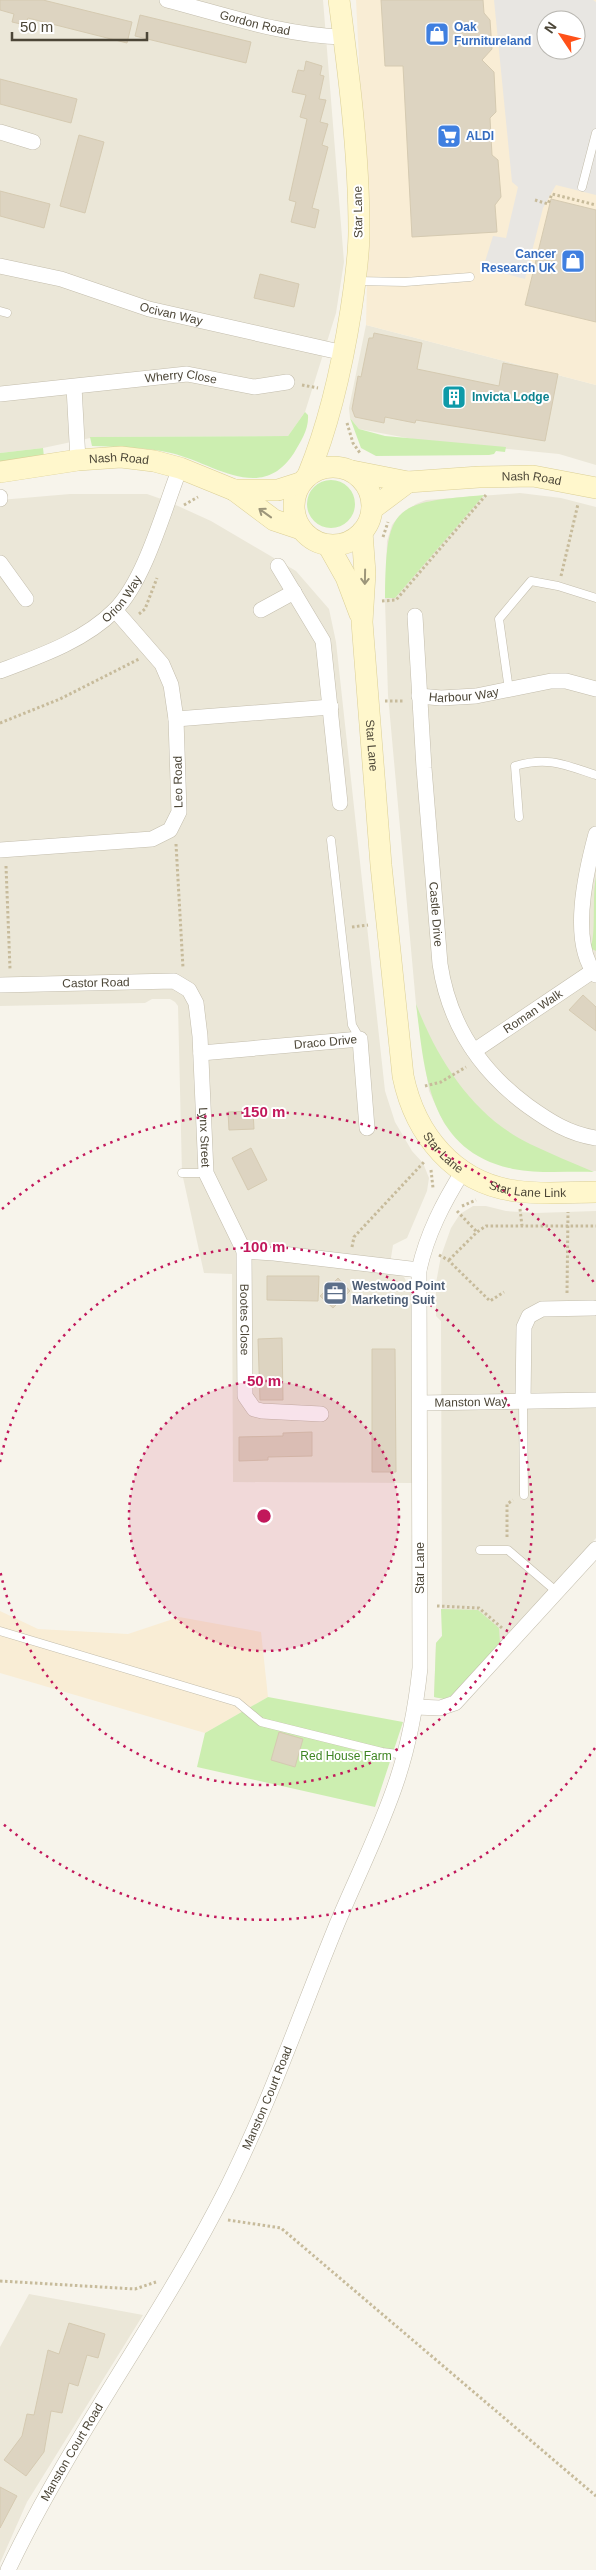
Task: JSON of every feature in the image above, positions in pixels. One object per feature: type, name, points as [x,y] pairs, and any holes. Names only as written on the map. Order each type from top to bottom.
[{"type":"street","name":"Gordon Road","points":[[167,0],[283,30],[322,36],[344,37]]},
{"type":"street","name":"Star Lane","points":[[340,0],[356,161],[359,233],[355,281],[336,419],[335,449],[353,465]]},
{"type":"street","points":[[0,132],[33,142]]},
{"type":"street","name":"Ocivan Way","points":[[0,266],[61,279],[149,308],[344,353]]},
{"type":"street","name":"Wherry Close","points":[[0,394],[187,374],[254,387],[287,382]]},
{"type":"street","points":[[74,387],[78,460]]},
{"type":"street","name":"Star Lane","points":[[304,479],[336,419]]},
{"type":"street","name":"Nash Road","points":[[0,472],[78,460],[121,457],[154,461],[180,468],[234,490],[274,520],[300,529]]},
{"type":"street","points":[[353,465],[367,487],[372,509],[367,526],[352,540],[328,545],[313,540],[300,529],[295,518],[293,506],[295,494],[304,479],[319,468],[353,465]]},
{"type":"street","name":"Nash Road","points":[[353,465],[408,482],[479,477],[533,476],[588,493]]},
{"type":"street","name":"Orion Way","points":[[0,671],[58,648],[91,630],[115,610],[132,588],[140,571],[180,468]]},
{"type":"street","name":"Nash Road","points":[[234,490],[278,490],[304,479]]},
{"type":"street","points":[[372,509],[408,482]]},
{"type":"street","name":"Star Lane","points":[[362,532],[366,573],[362,622],[381,865],[403,1076],[411,1108],[418,1123],[438,1150],[463,1172],[433,1224],[424,1248],[419,1270],[420,1668],[416,1707]]},
{"type":"street","name":"Star Lane","points":[[328,545],[346,577],[362,622]]},
{"type":"street","points":[[0,563],[26,600]]},
{"type":"street","points":[[278,566],[322,641],[332,707],[340,803]]},
{"type":"street","points":[[261,610],[294,592]]},
{"type":"street","name":"Leo Road","points":[[115,610],[162,664],[171,685],[176,719],[180,812],[170,830]]},
{"type":"street","name":"Castle Drive","points":[[415,616],[419,696],[443,986],[454,1016],[476,1054],[504,1088],[543,1117],[572,1132],[596,1138]]},
{"type":"street","name":"Harbour Way","points":[[419,696],[459,698],[551,681],[566,681],[596,689]]},
{"type":"street","points":[[176,719],[332,707]]},
{"type":"street","points":[[3,850],[152,839],[170,830]]},
{"type":"street","points":[[595,973],[585,950],[582,901],[586,868],[596,834]]},
{"type":"street","name":"Roman Walk","points":[[476,1054],[595,973]]},
{"type":"street","name":"Castor Road","points":[[5,985],[174,981],[185,988]]},
{"type":"street","name":"Lynx Street","points":[[185,988],[196,1003],[201,1053],[206,1173],[244,1251]]},
{"type":"street","name":"Draco Drive","points":[[201,1053],[360,1039],[367,1128]]},
{"type":"street","name":"Star Lane Link","points":[[463,1172],[479,1180],[514,1191],[596,1192]]},
{"type":"street","points":[[244,1251],[419,1270]]},
{"type":"street","name":"Bootes Close","points":[[244,1251],[245,1396],[254,1409],[262,1411],[320,1414]]},
{"type":"street","name":"Manston Way","points":[[523,1401],[526,1321],[537,1310],[593,1308]]},
{"type":"street","name":"Manston Way","points":[[420,1403],[596,1400]]},
{"type":"street","points":[[416,1707],[440,1708],[455,1703],[596,1549]]},
{"type":"street","name":"Manston Court Road","points":[[8,2570],[31,2522],[81,2435],[117,2380],[178,2276],[227,2187],[307,2005],[336,1927],[396,1783],[405,1755],[416,1707]]},
{"type":"lane","points":[[582,188],[596,133]]},
{"type":"lane","points":[[355,281],[405,282],[470,277]]},
{"type":"lane","name":"Harbour Way","points":[[510,690],[499,619],[531,581],[558,586],[596,598]]},
{"type":"lane","points":[[520,817],[515,766],[531,761],[547,760],[596,775]]},
{"type":"lane","points":[[331,840],[352,1025],[360,1039]]},
{"type":"lane","points":[[182,1173],[206,1173]]},
{"type":"lane","points":[[523,1401],[524,1495]]},
{"type":"lane","points":[[480,1550],[508,1550],[557,1592]]},
{"type":"lane","points":[[0,1631],[237,1702],[261,1722],[405,1755]]},
{"type":"path","points":[[535,200],[548,204],[552,194],[557,195]]},
{"type":"path","points":[[336,419],[353,442],[353,465]]},
{"type":"path","points":[[382,601],[396,600],[492,489]]},
{"type":"path","points":[[558,586],[588,493]]},
{"type":"path","points":[[180,509],[190,500],[203,498]]},
{"type":"path","points":[[127,623],[145,609],[158,574]]},
{"type":"path","points":[[0,723],[60,699],[153,652]]},
{"type":"path","points":[[170,830],[176,841],[185,988]]},
{"type":"path","points":[[3,850],[5,985]]},
{"type":"path","points":[[340,928],[374,925]]},
{"type":"path","points":[[423,1086],[450,1078],[476,1054]]},
{"type":"path","points":[[361,1252],[351,1250],[354,1236],[425,1161]]},
{"type":"path","points":[[431,1195],[434,1186]]},
{"type":"path","points":[[453,1216],[462,1205]]},
{"type":"path","points":[[567,1308],[568,1206]]},
{"type":"path","points":[[520,1207],[522,1226]]},
{"type":"path","points":[[456,1211],[477,1232]]},
{"type":"path","points":[[449,1260],[477,1232],[486,1226],[596,1226]]},
{"type":"path","points":[[435,1261],[438,1248]]},
{"type":"path","points":[[437,1254],[449,1260],[490,1301],[504,1292]]},
{"type":"path","points":[[508,1550],[507,1504],[524,1495]]},
{"type":"path","points":[[437,1606],[480,1608],[503,1628]]},
{"type":"path","points":[[211,2217],[281,2228],[596,2496]]},
{"type":"path","points":[[0,2281],[135,2289],[178,2276]]},
{"type":"shaded area","points":[[0,0],[323,0],[344,262],[336,313],[305,412],[288,436],[95,437],[43,448],[0,453]]},
{"type":"shaded area","points":[[356,0],[596,0],[596,385],[366,325],[368,239]]},
{"type":"shaded area","points":[[494,0],[593,0],[596,2],[596,195],[556,185],[543,208],[525,279],[483,268],[493,236],[506,238],[518,187],[512,182]]},
{"type":"shaded area","points":[[366,325],[596,385],[596,465],[559,454],[418,440],[359,429],[350,418],[349,408]]},
{"type":"shaded area","points":[[520,493],[561,498],[596,507],[596,1171],[514,1169],[489,1161],[465,1145],[444,1123],[429,1091],[416,1004],[388,695],[385,601],[387,541],[392,525],[399,516],[416,504],[426,500]]},
{"type":"shaded area","points":[[70,494],[147,494],[167,501],[211,521],[296,571],[329,609],[336,642],[385,1091],[395,1122],[412,1151],[423,1163],[429,1178],[427,1191],[407,1238],[393,1245],[389,1270],[404,1277],[411,1290],[412,1483],[233,1482],[232,1274],[204,1273],[182,1173],[178,1006],[175,1002],[170,999],[152,999],[145,1003],[0,1006],[0,500]]},
{"type":"shaded area","points":[[473,1206],[536,1213],[596,1211],[596,1538],[455,1694],[438,1698],[434,1697],[436,1643],[442,1636],[441,1321],[436,1316],[436,1283],[441,1256],[451,1228],[460,1214]]},
{"type":"shaded area","points":[[0,1611],[38,1629],[128,1634],[179,1617],[261,1632],[268,1697],[205,1733],[0,1673]]},
{"type":"shaded area","points":[[29,2294],[143,2315],[27,2502],[0,2563],[0,2347]]},
{"type":"green space","points":[[305,412],[308,415],[307,425],[294,453],[281,468],[267,476],[252,478],[236,476],[187,458],[161,451],[92,446],[90,437],[288,436]]},
{"type":"green space","points":[[350,418],[359,429],[385,436],[506,447],[505,452],[496,451],[494,454],[489,455],[376,456],[361,448]]},
{"type":"green space","points":[[43,448],[44,457],[0,466],[0,453]]},
{"type":"green space","points":[[331,480],[340,482],[348,487],[353,495],[355,504],[353,513],[348,521],[340,526],[331,528],[322,526],[314,521],[309,513],[307,504],[309,495],[314,487],[322,482]]},
{"type":"green space","points":[[484,495],[395,598],[385,598],[388,543],[393,526],[401,514],[413,506],[430,501]]},
{"type":"green space","points":[[596,877],[596,951],[592,949],[591,945]]},
{"type":"green space","points":[[416,1004],[435,1046],[460,1085],[475,1103],[510,1133],[530,1144],[594,1172],[543,1172],[513,1169],[485,1160],[463,1145],[447,1127],[436,1106],[428,1082]]},
{"type":"green space","points":[[441,1609],[478,1610],[499,1628],[500,1643],[455,1694],[444,1699],[434,1697],[436,1643],[442,1636]]},
{"type":"green space","name":"Red House Farm","points":[[268,1697],[403,1722],[375,1807],[197,1767],[205,1733]]},
{"type":"building","points":[[0,0],[43,0],[132,22],[127,43],[28,18],[25,25],[12,22],[14,14],[0,10]]},
{"type":"building","name":"ALDI","points":[[381,0],[483,0],[484,13],[490,20],[492,49],[482,60],[494,72],[496,112],[490,118],[492,155],[498,160],[501,197],[495,205],[497,232],[412,237],[403,66],[385,66]]},
{"type":"building","points":[[140,15],[251,42],[246,63],[135,36]]},
{"type":"building","points":[[306,61],[322,66],[320,75],[324,76],[319,99],[326,100],[320,122],[328,124],[322,145],[328,147],[312,208],[319,210],[315,228],[291,222],[296,202],[289,200],[307,119],[300,117],[306,95],[292,92],[298,70],[304,71]]},
{"type":"building","points":[[0,79],[77,99],[71,123],[0,104]]},
{"type":"building","points":[[79,135],[104,142],[85,213],[60,206]]},
{"type":"building","points":[[0,191],[50,204],[44,228],[0,216]]},
{"type":"building","points":[[551,199],[596,210],[596,322],[525,305]]},
{"type":"building","points":[[260,274],[299,284],[294,307],[254,298]]},
{"type":"building","name":"Invicta Lodge","points":[[374,333],[422,343],[417,369],[499,386],[503,363],[558,374],[545,441],[416,420],[415,423],[385,417],[384,423],[355,417],[352,409],[358,376],[361,377],[369,338],[373,338]]},
{"type":"building","points":[[583,995],[596,1007],[596,1031],[569,1010]]},
{"type":"building","points":[[253,1111],[254,1129],[229,1130],[228,1112]]},
{"type":"building","points":[[251,1148],[267,1180],[248,1190],[232,1158]]},
{"type":"building","points":[[267,1276],[319,1276],[318,1301],[267,1300]]},
{"type":"building","name":"Westwood Point Marketing Suit","points":[[338,1278],[350,1291],[333,1308],[320,1296]]},
{"type":"building","points":[[282,1338],[283,1400],[260,1400],[258,1339]]},
{"type":"building","points":[[372,1349],[395,1349],[396,1472],[372,1472]]},
{"type":"building","points":[[312,1432],[312,1456],[268,1457],[268,1460],[239,1461],[239,1437],[283,1436],[283,1433]]},
{"type":"building","points":[[279,1732],[303,1739],[295,1767],[271,1760]]},
{"type":"building","points":[[69,2323],[105,2334],[98,2358],[87,2355],[78,2386],[69,2383],[62,2413],[51,2411],[44,2452],[26,2476],[4,2460],[22,2436],[27,2414],[34,2415],[48,2350],[59,2354]]},
{"type":"building","points":[[0,2487],[17,2496],[0,2528]]},
{"type":"place","name":"Oak Furnitureland","points":[[437,34]]},
{"type":"place","name":"ALDI","points":[[449,136]]},
{"type":"place","name":"Cancer Research UK","points":[[573,261]]},
{"type":"place","name":"Invicta Lodge","points":[[454,397]]},
{"type":"place","name":"Westwood Point Marketing Suit","points":[[335,1293]]}]
